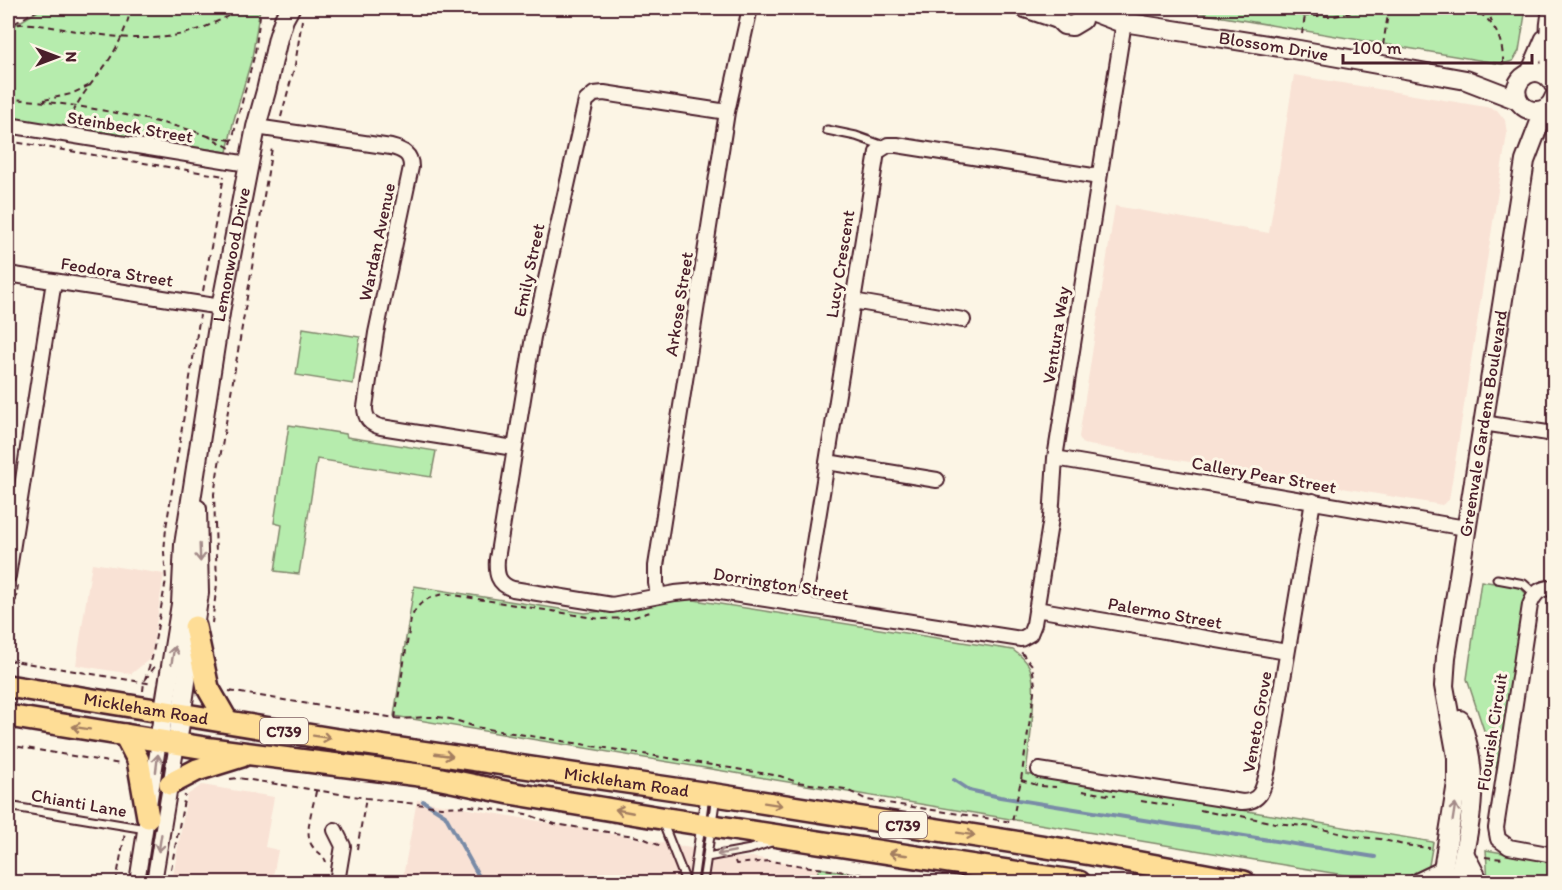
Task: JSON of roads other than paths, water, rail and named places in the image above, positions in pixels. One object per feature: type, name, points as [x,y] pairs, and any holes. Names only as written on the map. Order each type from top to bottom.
[{"type":"main road","points":[[203,629],[208,688],[227,721]]},
{"type":"main road","name":"Mickleham Road","points":[[8,686],[332,739],[1091,854],[1244,882]]},
{"type":"main road","name":"Mickleham Road","points":[[8,716],[168,742],[427,776],[510,793],[661,818],[1079,882]]},
{"type":"main road","points":[[125,735],[138,760],[147,823]]},
{"type":"main road","points":[[179,785],[197,770],[251,753]]},
{"type":"street","name":"Lemonwood Drive","points":[[275,8],[278,38]]},
{"type":"street","name":"Lemonwood Drive","points":[[173,713],[168,686],[181,604],[184,545],[221,306],[256,127],[278,38],[290,8]]},
{"type":"street","points":[[1025,8],[1058,13]]},
{"type":"street","points":[[1524,77],[1537,56],[1550,8]]},
{"type":"street","name":"Arkose Street","points":[[658,596],[656,566],[727,112],[748,11]]},
{"type":"street","name":"Blossom Drive","points":[[1058,13],[1068,26],[1081,13],[1121,22],[1299,50],[1466,80],[1520,102],[1533,111],[1551,105]]},
{"type":"street","name":"Ventura Way","points":[[1015,644],[1030,634],[1036,609],[1051,518],[1055,458],[1121,22]]},
{"type":"street","points":[[1547,25],[1547,57],[1553,81]]},
{"type":"street","name":"Blossom Drive","points":[[1466,80],[1524,77],[1540,72],[1553,81]]},
{"type":"street","name":"Greenvale Gardens Boulevard","points":[[1419,882],[1442,876],[1455,806],[1458,776],[1454,736],[1444,686],[1446,657],[1525,161],[1520,102],[1516,94],[1524,77]]},
{"type":"street","name":"Emily Street","points":[[508,588],[498,579],[496,568],[514,448],[533,337],[586,101],[594,94],[604,93],[727,112]]},
{"type":"street","name":"Greenvale Gardens Boulevard","points":[[1525,161],[1551,105]]},
{"type":"street","name":"Steinbeck Street","points":[[8,125],[248,164]]},
{"type":"street","name":"Wardan Avenue","points":[[256,127],[391,147],[402,150],[409,156],[411,167],[376,333],[365,414],[368,421],[375,426],[514,448]]},
{"type":"street","points":[[884,146],[897,145],[1099,177]]},
{"type":"street","name":"Lucy Crescent","points":[[804,605],[876,157],[884,146]]},
{"type":"street","name":"Feodora Street","points":[[8,274],[221,306]]},
{"type":"street","points":[[8,576],[14,500],[54,281]]},
{"type":"street","points":[[853,301],[963,320]]},
{"type":"street","points":[[1483,423],[1554,434]]},
{"type":"street","name":"Callery Pear Street","points":[[1055,458],[1466,528]]},
{"type":"street","points":[[827,462],[936,480]]},
{"type":"street","name":"Lemonwood Drive","points":[[168,742],[173,713],[203,629],[196,474]]},
{"type":"street","name":"Veneto Grove","points":[[1039,770],[1236,801],[1252,801],[1261,794],[1266,779],[1313,501]]},
{"type":"street","name":"Dorrington Street","points":[[508,588],[612,605],[707,590],[804,605],[1015,644]]},
{"type":"street","points":[[1535,594],[1542,589],[1554,588]]},
{"type":"street","name":"Flourish Circuit","points":[[1535,594],[1530,605],[1496,833],[1502,844],[1509,847],[1554,855]]},
{"type":"street","name":"Palermo Street","points":[[1036,609],[1287,652]]},
{"type":"street","name":"Greenvale Gardens Boulevard","points":[[1444,686],[1463,728],[1472,759],[1473,790],[1458,882]]},
{"type":"street","points":[[154,882],[179,785],[168,742]]},
{"type":"street","points":[[137,882],[147,823],[168,742]]},
{"type":"street","points":[[334,830],[343,846],[337,882]]},
{"type":"street","points":[[1464,853],[1479,882]]},
{"type":"lane","points":[[826,130],[856,136],[884,146]]},
{"type":"lane","points":[[1497,579],[1524,584],[1535,594]]},
{"type":"lane","points":[[693,882],[711,795]]},
{"type":"lane","points":[[704,882],[707,857],[706,825],[711,795]]},
{"type":"lane","name":"Chianti Lane","points":[[8,806],[147,823]]},
{"type":"lane","points":[[661,818],[686,882]]},
{"type":"lane","points":[[707,857],[751,849],[785,838]]},
{"type":"waterway","points":[[954,780],[969,790],[1000,797],[1375,857]]},
{"type":"waterway","points":[[423,801],[445,815],[482,882]]},
{"type":"waterway","points":[[1506,880],[1521,882]]}]
